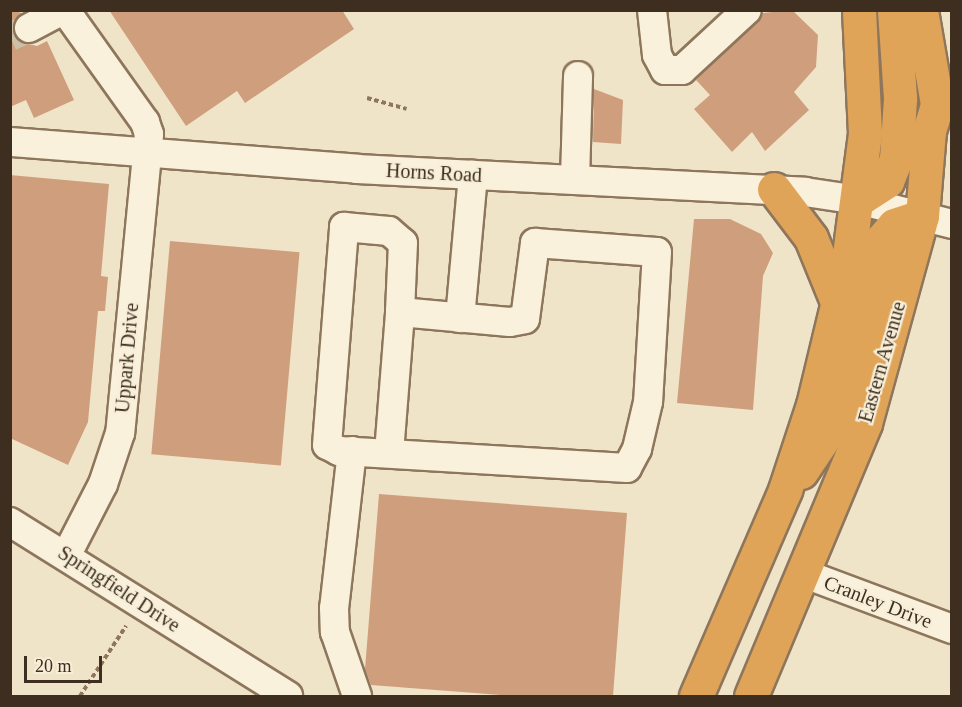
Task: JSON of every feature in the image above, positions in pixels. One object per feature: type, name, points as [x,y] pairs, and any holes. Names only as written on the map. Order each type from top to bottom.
[{"type":"highway","points":[[696,696],[785,490],[837,304],[858,200],[865,133],[859,10]]},
{"type":"highway","points":[[858,200],[887,182],[896,159],[900,98],[894,10]]},
{"type":"highway","name":"Eastern Avenue","points":[[751,696],[805,574],[865,423],[937,220],[929,131],[944,117],[921,10]]},
{"type":"highway","points":[[774,189],[811,238],[837,304]]},
{"type":"highway","points":[[785,490],[817,453],[843,401],[882,239],[894,225],[937,220]]},
{"type":"street","points":[[29,28],[64,10]]},
{"type":"street","name":"Uppark Drive","points":[[64,10],[145,122],[147,150],[120,433],[106,476],[67,554]]},
{"type":"street","points":[[652,10],[656,44],[664,70],[682,70],[747,10]]},
{"type":"street","points":[[656,44],[671,21],[669,10]]},
{"type":"street","points":[[575,179],[578,76]]},
{"type":"street","name":"Horns Road","points":[[10,142],[473,175],[774,189],[858,200],[937,220]]},
{"type":"street","points":[[460,318],[473,175]]},
{"type":"street","points":[[389,453],[404,243],[389,231],[344,227],[327,445],[352,451],[627,468],[637,449],[648,402],[657,252],[535,243],[530,254],[525,319],[460,318],[400,312]]},
{"type":"street","points":[[352,451],[334,624],[357,696]]},
{"type":"street","name":"Springfield Drive","points":[[10,522],[67,554],[288,696]]},
{"type":"street","name":"Cranley Drive","points":[[805,574],[951,629]]},
{"type":"path","points":[[367,98],[407,109]]},
{"type":"path","points":[[80,696],[141,603]]},
{"type":"building","points":[[10,10],[22,13],[13,27],[20,42],[37,46],[47,41],[74,100],[34,118],[26,100],[10,107]]},
{"type":"building","points":[[109,10],[342,10],[354,29],[245,103],[237,91],[186,126]]},
{"type":"building","points":[[792,10],[818,35],[816,67],[794,92],[809,110],[765,151],[752,132],[732,152],[694,109],[710,95],[696,80],[763,13]]},
{"type":"building","points":[[594,89],[623,100],[621,144],[593,142]]},
{"type":"building","points":[[10,175],[109,184],[101,276],[108,277],[105,311],[98,311],[88,422],[68,465],[10,438]]},
{"type":"building","points":[[694,219],[730,219],[761,234],[773,253],[763,276],[753,410],[677,403]]},
{"type":"building","points":[[170,241],[300,252],[281,466],[151,454]]},
{"type":"building","points":[[379,494],[627,513],[613,696],[513,696],[371,685],[365,669]]},
{"type":"tunnel","points":[[10,37],[29,28]]}]
